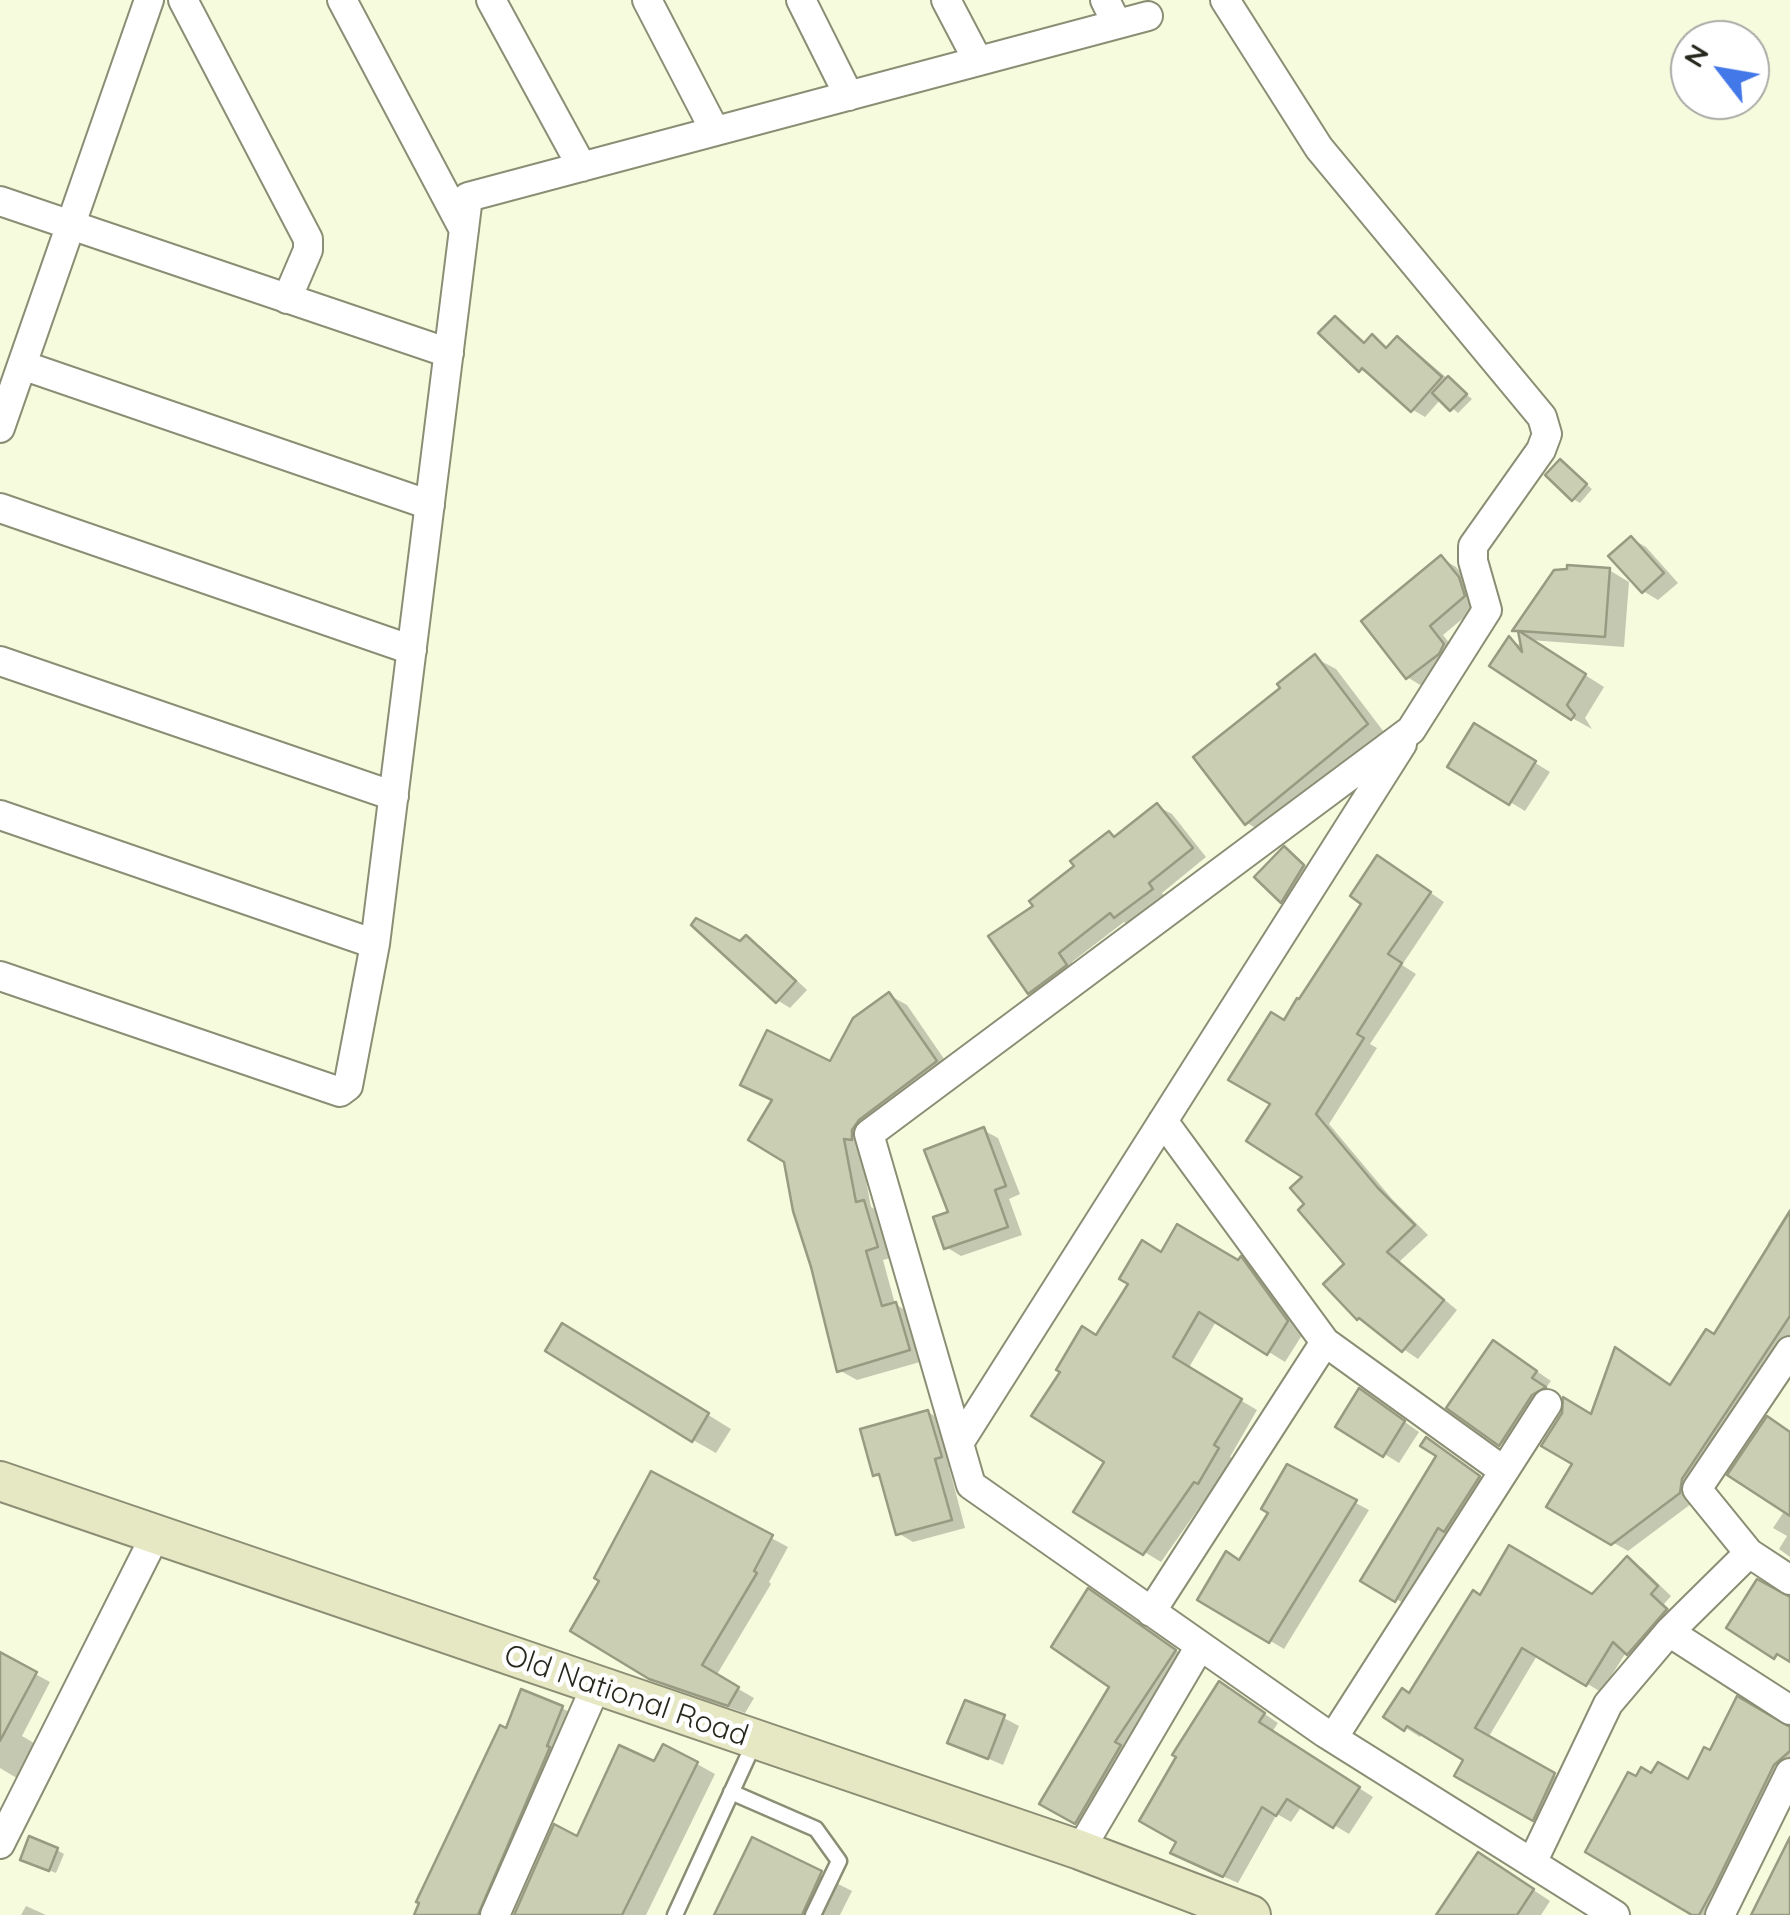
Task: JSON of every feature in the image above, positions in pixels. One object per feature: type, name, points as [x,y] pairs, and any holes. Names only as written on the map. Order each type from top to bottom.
[{"type":"main road","name":"Old National Road","points":[[0,1481],[1080,1850],[1250,1915]]},
{"type":"street","points":[[0,428],[148,0]]},
{"type":"street","points":[[342,0],[464,230]]},
{"type":"street","points":[[491,0],[582,166]]},
{"type":"street","points":[[647,0],[715,131]]},
{"type":"street","points":[[802,0],[849,96]]},
{"type":"street","points":[[946,0],[978,61]]},
{"type":"street","points":[[958,1443],[1487,610],[1472,561],[1472,546],[1541,450],[1547,434],[1542,417],[1319,148],[1225,0]]},
{"type":"street","points":[[189,2],[308,238],[308,250],[287,298]]},
{"type":"street","points":[[0,976],[340,1092],[348,1086],[374,944],[394,796],[468,197],[978,61],[1111,12],[1148,16]]},
{"type":"street","points":[[0,202],[449,353]]},
{"type":"street","points":[[22,365],[430,505]]},
{"type":"street","points":[[0,508],[412,650]]},
{"type":"street","points":[[0,661],[394,796]]},
{"type":"street","points":[[1411,730],[869,1134],[971,1485],[1333,1738],[1614,1915]]},
{"type":"street","points":[[0,815],[374,944]]},
{"type":"street","points":[[1164,1121],[1325,1342],[1504,1472]]},
{"type":"street","points":[[1151,1612],[1325,1342]]},
{"type":"street","points":[[1790,1351],[1697,1489],[1749,1553],[1790,1580]]},
{"type":"street","points":[[1333,1738],[1547,1404]]},
{"type":"street","points":[[0,1844],[155,1536]]},
{"type":"street","points":[[1532,1863],[1608,1704],[1669,1632],[1749,1553]]},
{"type":"street","points":[[1669,1632],[1790,1710]]},
{"type":"street","points":[[1080,1850],[1200,1646]]},
{"type":"street","points":[[494,1915],[596,1686]]},
{"type":"street","points":[[1720,1915],[1790,1773]]},
{"type":"lane","points":[[675,1915],[755,1740]]},
{"type":"lane","points":[[731,1792],[816,1829],[839,1862],[813,1915]]},
{"type":"building","points":[[1335,316],[1364,343],[1372,334],[1386,348],[1397,336],[1442,377],[1411,412],[1362,368],[1359,372],[1318,333]]},
{"type":"building","points":[[1448,376],[1467,394],[1450,411],[1432,393]]},
{"type":"building","points":[[1560,459],[1587,484],[1572,501],[1545,475]]},
{"type":"building","points":[[1631,536],[1664,573],[1642,593],[1608,556]]},
{"type":"building","points":[[1441,555],[1459,577],[1465,596],[1430,626],[1444,644],[1439,654],[1406,679],[1361,621]]},
{"type":"building","points":[[1567,565],[1610,568],[1605,637],[1519,631],[1586,674],[1567,705],[1575,715],[1571,720],[1489,666],[1509,636],[1522,652],[1518,631],[1512,631],[1554,570],[1567,569]]},
{"type":"building","points":[[1315,654],[1368,724],[1245,825],[1193,757],[1280,688],[1277,684]]},
{"type":"building","points":[[1474,723],[1536,761],[1509,805],[1447,767]]},
{"type":"building","points":[[1157,803],[1193,848],[1149,883],[1153,889],[1114,918],[1110,913],[1059,953],[1067,965],[1028,994],[988,936],[1033,906],[1029,901],[1074,866],[1070,861],[1109,831],[1114,837]]},
{"type":"building","points":[[1284,846],[1304,865],[1281,903],[1254,877]]},
{"type":"building","points":[[1377,855],[1431,892],[1388,954],[1402,963],[1357,1034],[1364,1038],[1316,1114],[1415,1225],[1387,1252],[1444,1300],[1402,1352],[1357,1320],[1323,1284],[1344,1264],[1298,1210],[1304,1204],[1290,1188],[1302,1177],[1246,1141],[1270,1104],[1228,1080],[1271,1012],[1284,1020],[1299,999],[1361,904],[1350,896]]},
{"type":"building","points":[[696,918],[740,941],[746,935],[796,981],[776,1003],[691,925]]},
{"type":"building","points":[[889,992],[937,1061],[859,1120],[852,1130],[852,1140],[844,1139],[856,1202],[864,1200],[878,1247],[866,1251],[882,1306],[896,1302],[910,1350],[837,1372],[793,1211],[784,1162],[748,1140],[772,1100],[740,1085],[767,1030],[830,1061],[853,1018]]},
{"type":"building","points":[[984,1127],[1006,1186],[995,1190],[1008,1227],[944,1249],[933,1217],[948,1212],[924,1150]]},
{"type":"building","points":[[1790,1211],[1790,1316],[1682,1479],[1680,1493],[1611,1545],[1546,1507],[1572,1464],[1541,1446],[1562,1413],[1563,1397],[1591,1414],[1615,1347],[1670,1385],[1706,1329],[1714,1334]]},
{"type":"building","points":[[1177,1224],[1238,1260],[1241,1256],[1288,1321],[1267,1355],[1199,1312],[1173,1357],[1242,1399],[1214,1445],[1219,1448],[1198,1484],[1194,1482],[1143,1555],[1073,1512],[1104,1462],[1031,1416],[1060,1372],[1056,1370],[1082,1326],[1096,1335],[1128,1284],[1119,1279],[1142,1240],[1161,1252]]},
{"type":"building","points":[[562,1323],[709,1413],[692,1442],[545,1351]]},
{"type":"building","points":[[1493,1340],[1537,1371],[1532,1378],[1546,1387],[1532,1395],[1499,1446],[1446,1408]]},
{"type":"building","points":[[1359,1388],[1405,1421],[1383,1457],[1335,1427]]},
{"type":"building","points":[[928,1410],[942,1457],[935,1459],[952,1520],[896,1535],[879,1474],[873,1476],[860,1429]]},
{"type":"building","points":[[1767,1416],[1790,1432],[1790,1516],[1727,1475]]},
{"type":"building","points":[[1426,1437],[1480,1476],[1444,1532],[1438,1528],[1395,1602],[1360,1581],[1436,1456],[1420,1446]]},
{"type":"building","points":[[1287,1464],[1357,1500],[1269,1643],[1197,1600],[1226,1551],[1239,1560],[1268,1513],[1261,1509]]},
{"type":"building","points":[[651,1471],[773,1535],[754,1571],[757,1573],[702,1665],[739,1687],[728,1706],[649,1679],[570,1631],[599,1581],[594,1578]]},
{"type":"building","points":[[1509,1545],[1592,1594],[1627,1556],[1658,1586],[1651,1594],[1667,1609],[1627,1655],[1613,1642],[1586,1686],[1522,1648],[1475,1728],[1555,1773],[1533,1821],[1454,1776],[1463,1760],[1407,1726],[1404,1731],[1383,1717],[1402,1688],[1409,1693],[1473,1590],[1480,1595]]},
{"type":"building","points":[[1757,1579],[1790,1597],[1790,1662],[1777,1654],[1774,1659],[1726,1628]]},
{"type":"building","points":[[1088,1588],[1176,1650],[1115,1742],[1121,1745],[1075,1824],[1039,1804],[1109,1687],[1051,1647]]},
{"type":"building","points":[[0,1652],[37,1672],[0,1741]]},
{"type":"building","points":[[1219,1681],[1265,1713],[1259,1722],[1360,1787],[1333,1828],[1287,1799],[1276,1816],[1262,1807],[1223,1877],[1170,1853],[1176,1842],[1139,1821],[1176,1757],[1172,1755]]},
{"type":"building","points":[[521,1689],[563,1706],[547,1746],[550,1747],[478,1915],[414,1915],[419,1903],[416,1902],[500,1725],[506,1728]]},
{"type":"building","points":[[1737,1696],[1790,1727],[1790,1751],[1774,1765],[1714,1888],[1699,1915],[1692,1915],[1585,1852],[1628,1772],[1636,1776],[1641,1767],[1651,1773],[1658,1762],[1688,1779],[1704,1747],[1710,1750]]},
{"type":"building","points":[[965,1700],[1005,1715],[988,1759],[947,1743]]},
{"type":"building","points":[[663,1744],[698,1762],[622,1915],[514,1915],[554,1824],[577,1836],[619,1745],[654,1761]]},
{"type":"building","points":[[29,1836],[58,1848],[49,1871],[20,1860]]},
{"type":"building","points":[[752,1837],[822,1871],[802,1915],[714,1915]]},
{"type":"building","points":[[1790,1837],[1790,1915],[1751,1915]]},
{"type":"building","points":[[1478,1852],[1534,1889],[1517,1915],[1436,1915]]}]
